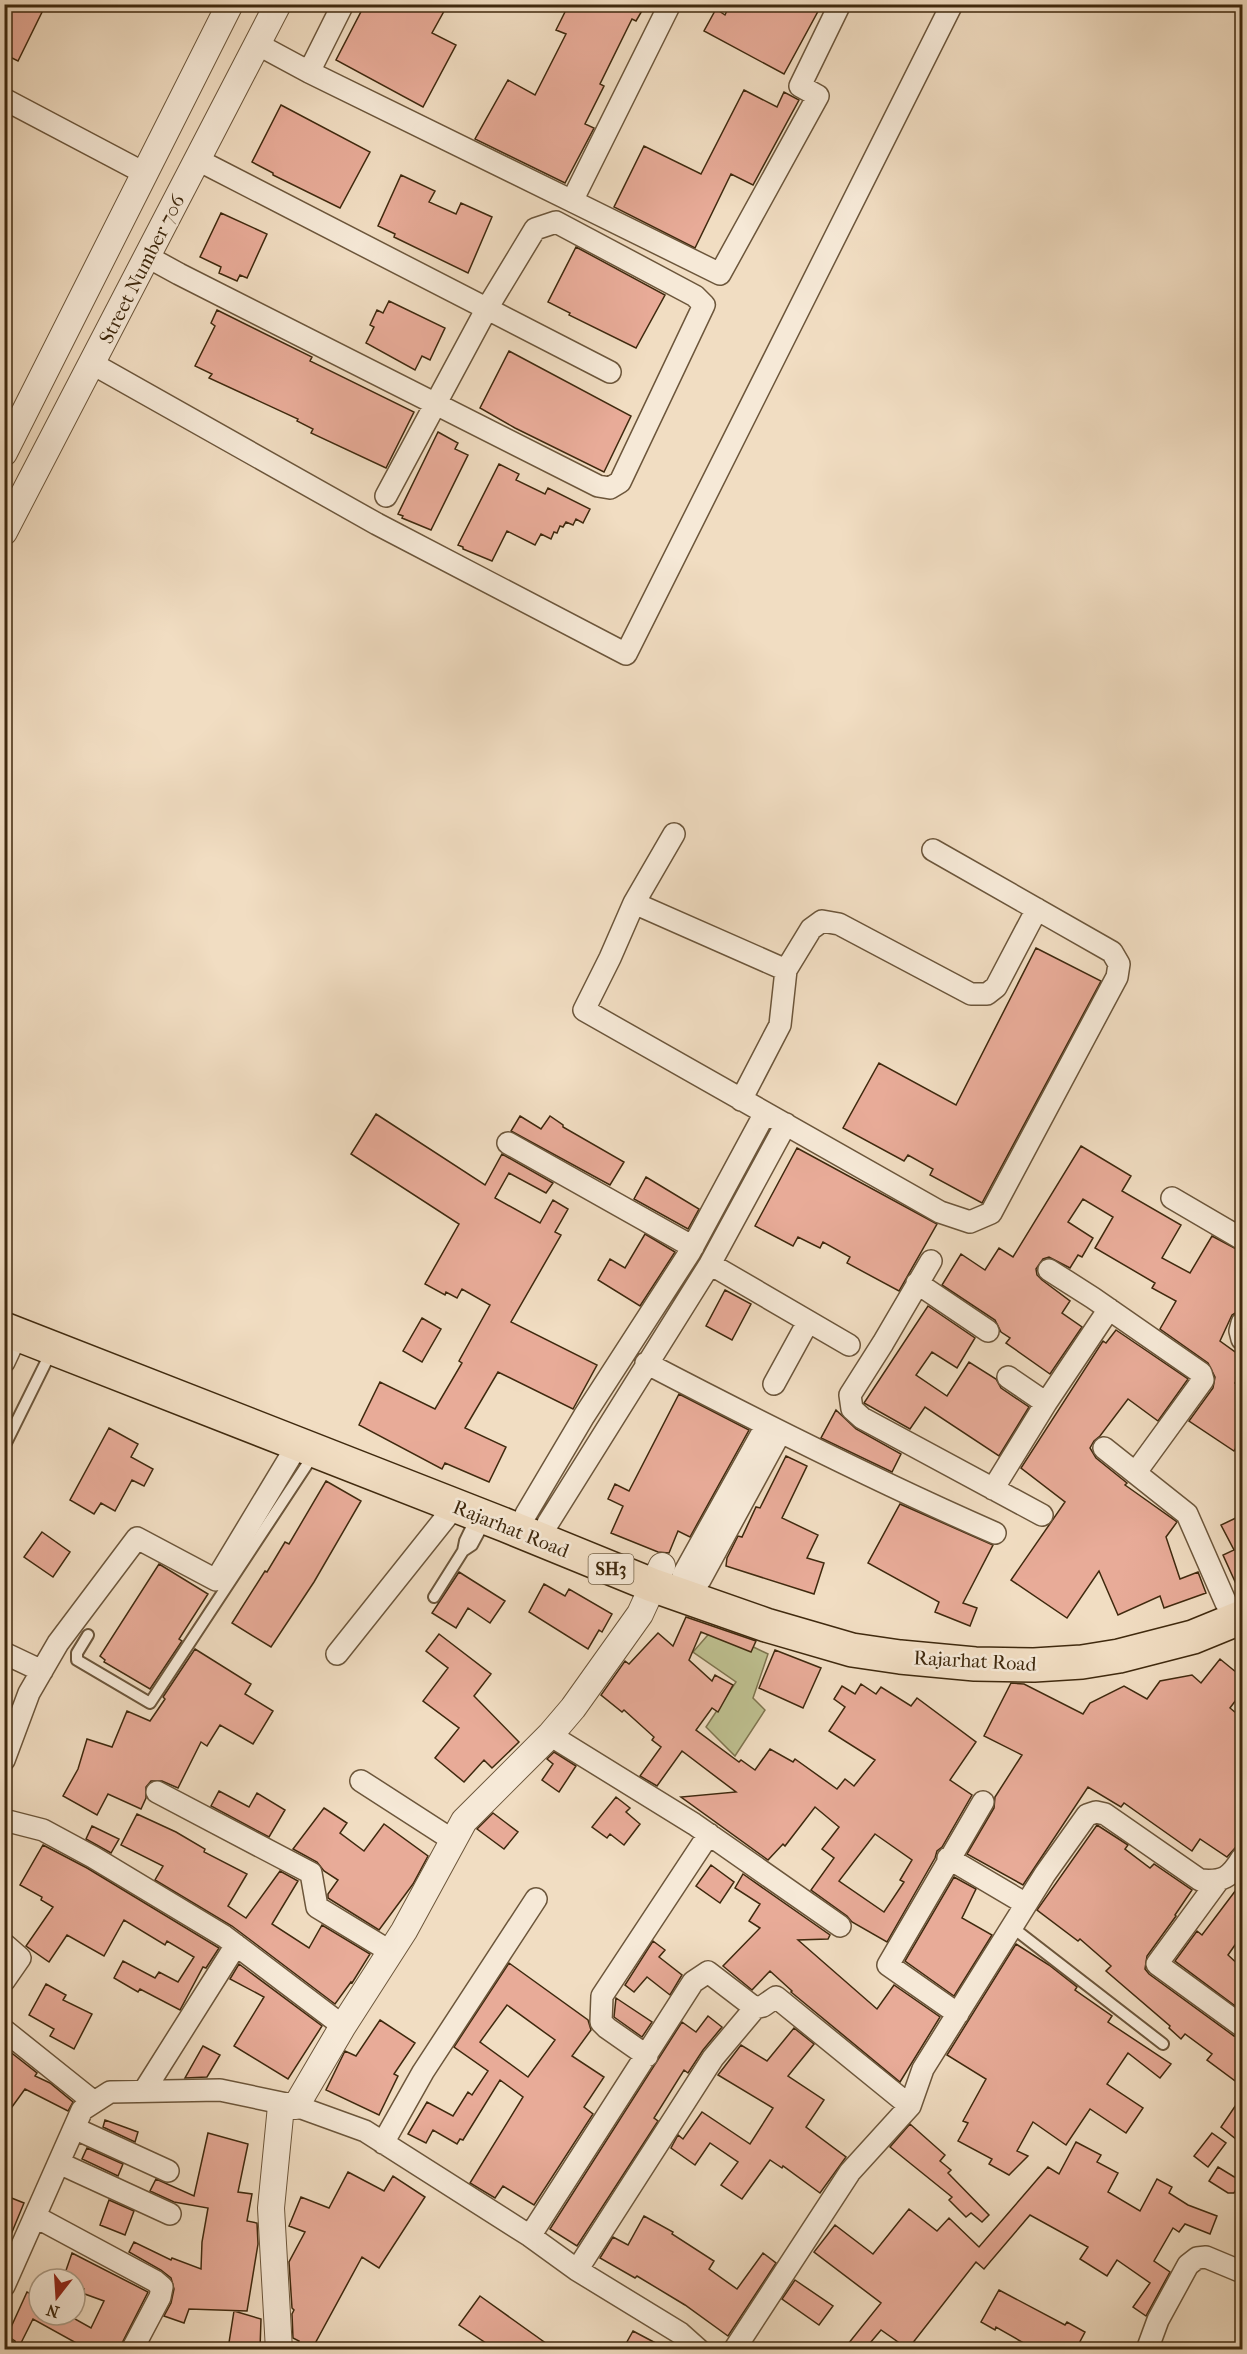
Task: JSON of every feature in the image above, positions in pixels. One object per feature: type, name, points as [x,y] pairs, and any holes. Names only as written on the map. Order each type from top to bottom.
[{"type":"main road","name":"Rajarhat Road","points":[[8,1335],[54,1347],[473,1513],[850,1632],[908,1642],[1048,1644],[1089,1640],[1237,1605]]},
{"type":"main road","name":"Rajarhat Road","points":[[8,1335],[218,1393],[537,1519],[821,1642],[900,1657],[975,1664],[1034,1665],[1082,1662],[1119,1656],[1193,1637],[1237,1605]]},
{"type":"street","points":[[4,453],[230,4]]},
{"type":"street","name":"Street Number 706","points":[[4,532],[278,4]]},
{"type":"street","points":[[309,72],[343,4]]},
{"type":"street","points":[[572,201],[670,4]]},
{"type":"street","points":[[257,44],[309,72],[720,274],[818,96],[800,86],[839,6],[837,4]]},
{"type":"street","points":[[93,364],[377,524],[626,654],[952,4]]},
{"type":"street","points":[[4,99],[146,174]]},
{"type":"street","points":[[198,160],[610,372]]},
{"type":"street","points":[[148,257],[434,404],[597,486],[610,488],[620,482],[704,305],[694,296],[556,222],[535,229],[486,310],[434,404],[386,496]]},
{"type":"street","points":[[674,834],[634,903],[584,1010],[940,1212],[970,1222],[991,1213],[1117,978],[1119,964],[1112,952],[933,850]]},
{"type":"street","points":[[634,903],[786,970]]},
{"type":"street","points":[[741,1100],[780,1025],[786,970],[811,929],[822,921],[839,924],[971,994],[987,994],[996,987],[1037,909]]},
{"type":"street","points":[[537,1519],[563,1449],[691,1250],[765,1113]]},
{"type":"street","points":[[537,1519],[587,1463],[646,1363],[710,1264],[786,1124]]},
{"type":"street","points":[[508,1143],[691,1250]]},
{"type":"street","points":[[1172,1198],[1242,1239]]},
{"type":"street","points":[[932,1261],[850,1395],[852,1409],[862,1418],[1042,1515]]},
{"type":"street","points":[[710,1264],[849,1345]]},
{"type":"street","points":[[1049,1270],[1110,1309],[1201,1373],[1203,1380],[1136,1472]]},
{"type":"street","points":[[917,1283],[988,1331]]},
{"type":"street","points":[[993,1489],[1046,1403],[1110,1309]]},
{"type":"street","points":[[774,1384],[808,1322]]},
{"type":"street","points":[[1242,1323],[1240,1331],[1242,1339]]},
{"type":"street","points":[[646,1363],[773,1430],[995,1533]]},
{"type":"street","points":[[1008,1377],[1046,1403]]},
{"type":"street","points":[[296,2106],[343,2026],[391,1952],[465,1821],[550,1735],[640,1614],[674,1577],[773,1430]]},
{"type":"street","points":[[4,1760],[29,1693],[58,1643],[137,1538],[216,1580],[307,1448]]},
{"type":"street","points":[[1104,1448],[1187,1514],[1237,1605]]},
{"type":"street","points":[[563,1449],[587,1463]]},
{"type":"street","points":[[337,1654],[473,1513]]},
{"type":"street","points":[[4,1653],[42,1671]]},
{"type":"street","points":[[550,1735],[709,1834],[840,1926]]},
{"type":"street","points":[[361,1780],[453,1841]]},
{"type":"street","points":[[157,1792],[311,1873],[317,1907],[391,1952]]},
{"type":"street","points":[[958,2014],[888,1965],[948,1858],[983,1802]]},
{"type":"street","points":[[734,2349],[850,2172],[910,2106],[923,2069],[1026,1904],[1087,1815],[1096,1812],[1105,1814],[1200,1880],[1218,1881]]},
{"type":"street","points":[[4,1820],[42,1830],[93,1857],[236,1945],[343,2026]]},
{"type":"street","points":[[646,2055],[601,2022],[602,1996],[709,1834]]},
{"type":"street","points":[[948,1858],[1026,1904]]},
{"type":"street","points":[[1242,1858],[1234,1872],[1218,1881],[1157,1964],[1242,2026]]},
{"type":"street","points":[[383,2143],[423,2072],[536,1899]]},
{"type":"street","points":[[4,1944],[20,1958],[4,1981]]},
{"type":"street","points":[[144,2091],[236,1945]]},
{"type":"street","points":[[530,2236],[693,1982],[708,1972],[755,2008]]},
{"type":"street","points":[[577,2270],[713,2058],[755,2008],[763,2006],[776,1997],[910,2106]]},
{"type":"street","points":[[4,2030],[94,2102]]},
{"type":"street","points":[[4,2286],[10,2257],[36,2217],[82,2110],[110,2092],[220,2090],[296,2106],[365,2131],[530,2236],[675,2341],[699,2349]]},
{"type":"street","points":[[279,2349],[271,2208],[281,2106],[296,2106]]},
{"type":"street","points":[[74,2128],[168,2171]]},
{"type":"street","points":[[59,2163],[170,2214]]},
{"type":"street","points":[[36,2217],[155,2281],[162,2288],[132,2349]]},
{"type":"street","points":[[1147,2349],[1158,2320],[1188,2265],[1197,2258],[1206,2257],[1242,2272]]},
{"type":"lane","points":[[691,1250],[710,1264]]},
{"type":"lane","points":[[4,1447],[54,1347]]},
{"type":"lane","points":[[625,1350],[646,1363]]},
{"type":"lane","points":[[88,1635],[77,1653],[77,1660],[150,1703],[307,1448]]},
{"type":"lane","points":[[434,1596],[463,1551],[472,1545],[473,1513]]},
{"type":"lane","points":[[1012,1928],[1163,2044]]},
{"type":"green space","points":[[714,1628],[768,1654],[753,1698],[765,1710],[735,1756],[706,1727],[736,1682],[693,1652]]},
{"type":"building","points":[[4,4],[46,4],[18,61],[4,54]]},
{"type":"building","points":[[365,4],[448,4],[432,33],[456,45],[423,107],[336,60]]},
{"type":"building","points":[[569,4],[646,4],[636,21],[632,19],[600,84],[604,86],[585,124],[594,128],[565,183],[475,139],[508,80],[535,95],[566,34],[556,30]]},
{"type":"building","points":[[730,4],[822,4],[784,74],[704,31],[716,9],[725,15]]},
{"type":"building","points":[[744,90],[777,107],[784,92],[799,100],[753,185],[731,174],[695,248],[614,207],[644,146],[701,174]]},
{"type":"building","points":[[281,105],[370,152],[340,208],[252,162]]},
{"type":"building","points":[[401,175],[435,191],[429,202],[456,214],[461,203],[492,217],[468,273],[394,237],[395,234],[378,226]]},
{"type":"building","points":[[221,213],[267,234],[247,278],[240,275],[237,281],[219,273],[221,267],[200,257]]},
{"type":"building","points":[[576,247],[665,295],[636,348],[548,302]]},
{"type":"building","points":[[389,301],[445,328],[430,360],[422,356],[415,370],[366,343],[374,327],[370,325],[377,310],[383,313]]},
{"type":"building","points":[[217,310],[312,357],[310,361],[414,412],[386,468],[311,433],[313,429],[297,421],[298,419],[209,378],[212,374],[195,366],[215,326],[211,323]]},
{"type":"building","points":[[509,351],[631,416],[604,472],[480,408]]},
{"type":"building","points":[[438,432],[458,443],[455,449],[468,455],[431,530],[402,518],[403,516],[398,514]]},
{"type":"building","points":[[499,464],[519,474],[516,480],[545,494],[548,488],[590,509],[583,523],[576,519],[573,525],[566,522],[563,527],[560,526],[557,533],[554,532],[551,539],[541,534],[535,545],[507,531],[492,561],[463,549],[458,545]]},
{"type":"building","points":[[1036,948],[1101,981],[982,1203],[930,1175],[933,1169],[908,1155],[904,1161],[843,1128],[879,1063],[956,1105]]},
{"type":"building","points":[[376,1114],[485,1185],[502,1154],[553,1183],[546,1193],[509,1173],[495,1198],[540,1223],[553,1200],[568,1209],[555,1232],[561,1235],[511,1322],[597,1365],[573,1409],[498,1372],[465,1428],[506,1447],[489,1482],[445,1463],[442,1469],[359,1425],[380,1382],[435,1409],[462,1363],[459,1361],[490,1305],[462,1289],[457,1298],[446,1292],[445,1295],[425,1284],[459,1224],[351,1154]]},
{"type":"building","points":[[520,1116],[541,1129],[550,1116],[563,1127],[624,1162],[610,1185],[511,1131]]},
{"type":"building","points":[[1081,1146],[1131,1176],[1122,1191],[1181,1225],[1162,1258],[1190,1273],[1212,1236],[1242,1252],[1242,1302],[1237,1312],[1232,1315],[1220,1341],[1242,1357],[1242,1371],[1235,1383],[1242,1388],[1242,1439],[1234,1451],[1189,1421],[1213,1388],[1215,1377],[1208,1363],[1160,1329],[1176,1301],[1152,1288],[1155,1283],[1095,1248],[1113,1217],[1083,1199],[1068,1222],[1093,1238],[1082,1257],[1078,1255],[1070,1268],[1049,1257],[1043,1259],[1036,1269],[1037,1275],[1042,1280],[1070,1301],[1062,1313],[1082,1327],[1050,1374],[1006,1343],[1010,1338],[1001,1332],[995,1320],[942,1285],[961,1254],[985,1270],[999,1248],[1013,1257]]},
{"type":"building","points":[[797,1148],[937,1224],[899,1291],[847,1263],[850,1257],[823,1242],[820,1248],[798,1237],[793,1246],[755,1226]]},
{"type":"building","points":[[646,1177],[699,1209],[688,1229],[634,1199]]},
{"type":"building","points":[[645,1234],[675,1252],[640,1306],[598,1280],[610,1259],[625,1268]]},
{"type":"building","points":[[725,1290],[751,1304],[732,1340],[706,1326]]},
{"type":"building","points":[[928,1306],[975,1338],[957,1368],[932,1352],[916,1375],[947,1396],[969,1362],[996,1379],[1001,1388],[1029,1407],[999,1456],[925,1407],[910,1429],[864,1403]]},
{"type":"building","points":[[422,1318],[441,1329],[422,1362],[403,1351]]},
{"type":"building","points":[[1116,1330],[1188,1379],[1158,1421],[1128,1399],[1090,1448],[1096,1458],[1127,1483],[1125,1485],[1177,1522],[1166,1537],[1180,1579],[1198,1572],[1206,1593],[1164,1608],[1160,1596],[1118,1615],[1099,1571],[1067,1618],[1011,1580],[1065,1502],[1021,1468],[1103,1341],[1106,1343]]},
{"type":"building","points":[[679,1394],[749,1430],[690,1537],[678,1531],[669,1553],[658,1552],[611,1533],[623,1506],[608,1499],[615,1484],[629,1491]]},
{"type":"building","points":[[836,1410],[856,1429],[901,1454],[892,1472],[821,1438]]},
{"type":"building","points":[[109,1428],[138,1444],[131,1457],[153,1469],[144,1486],[132,1480],[115,1511],[101,1503],[94,1514],[70,1500]]},
{"type":"building","points":[[786,1456],[807,1466],[782,1518],[818,1535],[807,1558],[824,1563],[814,1594],[726,1566],[727,1558],[738,1536],[742,1537],[756,1507],[760,1508]]},
{"type":"building","points":[[326,1481],[361,1501],[314,1582],[271,1647],[232,1623],[285,1542],[289,1544]]},
{"type":"building","points":[[900,1504],[993,1545],[963,1603],[977,1608],[970,1626],[935,1612],[939,1602],[868,1563]]},
{"type":"building","points":[[1242,1515],[1242,1597],[1223,1555],[1234,1550],[1221,1525]]},
{"type":"building","points":[[42,1532],[70,1552],[53,1577],[24,1557]]},
{"type":"building","points":[[159,1564],[208,1594],[179,1639],[182,1641],[150,1689],[104,1662],[105,1660],[100,1656]]},
{"type":"building","points":[[459,1572],[505,1601],[490,1623],[468,1608],[456,1628],[432,1613]]},
{"type":"building","points":[[544,1584],[565,1596],[569,1589],[612,1614],[602,1632],[599,1630],[588,1649],[529,1612]]},
{"type":"building","points":[[686,1617],[756,1641],[751,1652],[701,1632],[689,1660],[712,1681],[715,1675],[733,1685],[718,1712],[712,1708],[696,1730],[739,1762],[741,1760],[755,1770],[770,1749],[793,1762],[795,1759],[837,1789],[845,1779],[854,1786],[875,1760],[829,1731],[845,1707],[834,1699],[842,1686],[855,1694],[861,1684],[876,1694],[881,1687],[911,1706],[917,1698],[976,1742],[950,1780],[972,1795],[942,1847],[937,1851],[887,1942],[852,1922],[811,1890],[834,1858],[822,1849],[839,1827],[815,1807],[785,1846],[783,1844],[768,1860],[681,1797],[736,1792],[682,1751],[657,1786],[640,1776],[661,1747],[652,1740],[654,1737],[624,1710],[622,1712],[601,1695],[625,1661],[629,1664],[658,1633],[673,1646]],"holes":[[[875,1834],[912,1860],[900,1880],[904,1882],[884,1912],[839,1881]]]},
{"type":"building","points":[[439,1634],[491,1674],[474,1696],[519,1742],[492,1768],[484,1760],[464,1782],[435,1758],[459,1728],[423,1701],[448,1668],[426,1651]]},
{"type":"building","points":[[195,1649],[251,1684],[245,1694],[273,1711],[253,1744],[220,1725],[207,1746],[201,1742],[178,1788],[162,1781],[151,1781],[146,1787],[146,1798],[141,1809],[108,1794],[97,1815],[63,1796],[78,1769],[87,1739],[112,1747],[127,1711],[150,1721]]},
{"type":"building","points":[[775,1650],[821,1668],[803,1708],[759,1688]]},
{"type":"building","points":[[1220,1659],[1242,1677],[1242,1692],[1230,1708],[1242,1718],[1242,1845],[1236,1847],[1227,1857],[1200,1839],[1192,1851],[1124,1803],[1121,1807],[1088,1787],[1023,1885],[967,1854],[994,1808],[995,1797],[1022,1755],[984,1736],[1011,1683],[1024,1684],[1083,1714],[1090,1703],[1124,1686],[1147,1699],[1160,1681],[1192,1675],[1201,1683]]},
{"type":"building","points":[[554,1752],[576,1766],[559,1792],[542,1780],[553,1764],[547,1759]]},
{"type":"building","points":[[219,1791],[249,1807],[257,1793],[285,1810],[269,1837],[211,1806]]},
{"type":"building","points":[[616,1797],[630,1808],[626,1812],[640,1824],[624,1845],[610,1834],[607,1838],[592,1827]]},
{"type":"building","points":[[324,1808],[347,1823],[340,1833],[364,1851],[384,1824],[428,1856],[413,1884],[379,1930],[328,1898],[328,1894],[338,1880],[324,1871],[317,1862],[293,1849]]},
{"type":"building","points":[[493,1813],[518,1832],[504,1849],[477,1829]]},
{"type":"building","points":[[137,1814],[176,1832],[205,1849],[204,1852],[247,1874],[228,1906],[246,1918],[280,1871],[298,1881],[272,1924],[309,1948],[322,1925],[370,1954],[352,1983],[335,2004],[232,1926],[155,1880],[163,1866],[121,1845]]},
{"type":"building","points":[[1097,1825],[1128,1845],[1125,1849],[1150,1868],[1154,1864],[1192,1890],[1147,1956],[1145,1969],[1234,2036],[1242,2038],[1242,2086],[1207,2060],[1212,2054],[1185,2034],[1181,2039],[1169,2028],[1170,2026],[1106,1971],[1111,1966],[1080,1939],[1078,1941],[1037,1910]]},
{"type":"building","points":[[92,1826],[119,1839],[111,1853],[86,1839]]},
{"type":"building","points":[[43,1845],[87,1868],[219,1948],[206,1968],[203,1967],[180,2010],[140,1989],[138,1992],[114,1978],[123,1961],[155,1978],[159,1972],[178,1982],[194,1957],[167,1941],[165,1945],[124,1920],[104,1956],[67,1935],[49,1962],[26,1946],[53,1907],[41,1900],[42,1897],[20,1885]]},
{"type":"building","points":[[711,1865],[734,1882],[720,1903],[696,1886]]},
{"type":"building","points":[[743,1874],[830,1935],[828,1939],[798,1940],[877,2009],[894,1985],[940,2017],[900,2082],[791,1992],[770,1971],[752,1990],[723,1966],[760,1928],[749,1921],[760,1904],[735,1888]]},
{"type":"building","points":[[954,1877],[976,1889],[962,1918],[992,1935],[954,1996],[905,1961]]},
{"type":"building","points":[[1242,1882],[1242,1935],[1228,1955],[1242,1968],[1242,2011],[1175,1961],[1197,1931],[1202,1935]]},
{"type":"building","points":[[653,1941],[665,1950],[659,1957],[682,1975],[670,1995],[647,1977],[634,1992],[625,1985]]},
{"type":"building","points":[[1016,1944],[1049,1965],[1077,1987],[1075,1990],[1112,2016],[1108,2022],[1171,2064],[1160,2078],[1128,2053],[1107,2084],[1143,2108],[1126,2133],[1090,2109],[1066,2145],[1033,2122],[1017,2151],[1028,2156],[1009,2175],[989,2164],[992,2159],[958,2141],[968,2123],[963,2121],[986,2079],[947,2055]]},
{"type":"building","points":[[509,1963],[588,2020],[591,2030],[572,2056],[604,2077],[584,2107],[593,2114],[534,2205],[503,2186],[495,2198],[470,2183],[523,2097],[500,2080],[463,2140],[460,2139],[457,2144],[433,2130],[426,2143],[408,2134],[427,2102],[453,2116],[468,2092],[472,2095],[488,2071],[454,2047]],"holes":[[[507,2005],[555,2040],[528,2077],[480,2042]]]},
{"type":"building","points":[[239,1964],[322,2026],[288,2079],[234,2046],[264,1997],[230,1979]]},
{"type":"building","points":[[46,1984],[66,1995],[63,2000],[92,2014],[74,2049],[50,2036],[54,2029],[29,2015]]},
{"type":"building","points":[[616,1998],[652,2022],[642,2037],[614,2017]]},
{"type":"building","points":[[708,2016],[722,2027],[688,2073],[684,2070],[654,2118],[658,2121],[577,2246],[550,2229],[682,2022],[696,2032]]},
{"type":"building","points":[[380,2020],[415,2043],[394,2074],[398,2076],[379,2115],[326,2090],[345,2051],[356,2056]]},
{"type":"building","points":[[794,2028],[814,2044],[788,2076],[824,2100],[806,2127],[846,2157],[820,2193],[783,2166],[782,2168],[770,2160],[742,2199],[721,2185],[738,2162],[710,2143],[695,2165],[671,2148],[678,2135],[683,2139],[702,2112],[750,2144],[773,2108],[718,2075],[741,2045],[767,2061]]},
{"type":"building","points":[[203,2046],[220,2055],[207,2077],[185,2078]]},
{"type":"building","points":[[4,2047],[37,2073],[35,2076],[50,2083],[73,2102],[68,2111],[25,2089],[4,2118]]},
{"type":"building","points":[[1242,2096],[1242,2144],[1221,2127]]},
{"type":"building","points":[[105,2120],[138,2132],[135,2142],[103,2127]]},
{"type":"building","points":[[910,2124],[945,2155],[940,2161],[951,2170],[948,2173],[989,2215],[982,2222],[971,2213],[966,2217],[949,2200],[952,2197],[890,2147]]},
{"type":"building","points":[[208,2133],[248,2144],[238,2192],[252,2194],[247,2221],[257,2223],[258,2244],[247,2311],[189,2309],[184,2323],[164,2316],[171,2303],[174,2289],[171,2278],[129,2252],[134,2242],[171,2260],[172,2258],[201,2269],[202,2242],[208,2208],[174,2202],[150,2191],[156,2179],[194,2196]]},
{"type":"building","points":[[1212,2133],[1226,2143],[1208,2167],[1194,2156]]},
{"type":"building","points":[[1076,2142],[1101,2155],[1097,2162],[1118,2173],[1108,2192],[1140,2211],[1157,2179],[1172,2187],[1169,2193],[1188,2205],[1217,2216],[1210,2234],[1185,2224],[1179,2232],[1173,2228],[1154,2261],[1170,2272],[1146,2316],[1133,2307],[1150,2283],[1117,2260],[1107,2276],[1080,2259],[1088,2247],[1030,2215],[984,2269],[976,2262],[908,2349],[881,2330],[865,2349],[844,2349],[881,2303],[814,2252],[835,2225],[873,2254],[909,2209],[937,2231],[949,2218],[979,2247],[1048,2167],[1059,2174]]},
{"type":"building","points":[[87,2148],[123,2164],[118,2176],[82,2159]]},
{"type":"building","points":[[1218,2167],[1241,2181],[1234,2193],[1228,2193],[1209,2181]]},
{"type":"building","points":[[348,2172],[384,2191],[393,2176],[425,2197],[379,2268],[362,2257],[312,2349],[294,2349],[299,2341],[293,2338],[292,2314],[294,2310],[289,2262],[305,2232],[289,2226],[301,2197],[329,2208]]},
{"type":"building","points":[[4,2195],[24,2203],[5,2249],[4,2249]]},
{"type":"building","points":[[109,2200],[134,2211],[125,2235],[100,2225]]},
{"type":"building","points":[[644,2216],[673,2232],[672,2234],[714,2261],[709,2269],[737,2289],[763,2253],[776,2263],[728,2336],[685,2305],[637,2276],[635,2278],[600,2258],[613,2237],[628,2245]]},
{"type":"building","points":[[72,2253],[148,2292],[119,2349],[87,2349],[47,2327],[87,2326],[91,2328],[104,2301],[87,2295],[87,2267],[67,2267]]},
{"type":"building","points":[[795,2280],[833,2306],[819,2325],[782,2299]]},
{"type":"building","points":[[999,2290],[1065,2325],[1067,2322],[1085,2332],[1076,2349],[1034,2349],[996,2327],[995,2330],[981,2322]]},
{"type":"building","points":[[27,2292],[27,2327],[29,2327],[18,2349],[15,2341],[7,2336]]},
{"type":"building","points":[[480,2296],[554,2349],[495,2349],[459,2325]]},
{"type":"building","points":[[234,2311],[261,2319],[260,2349],[228,2349]]},
{"type":"building","points":[[633,2331],[667,2349],[623,2349]]}]
